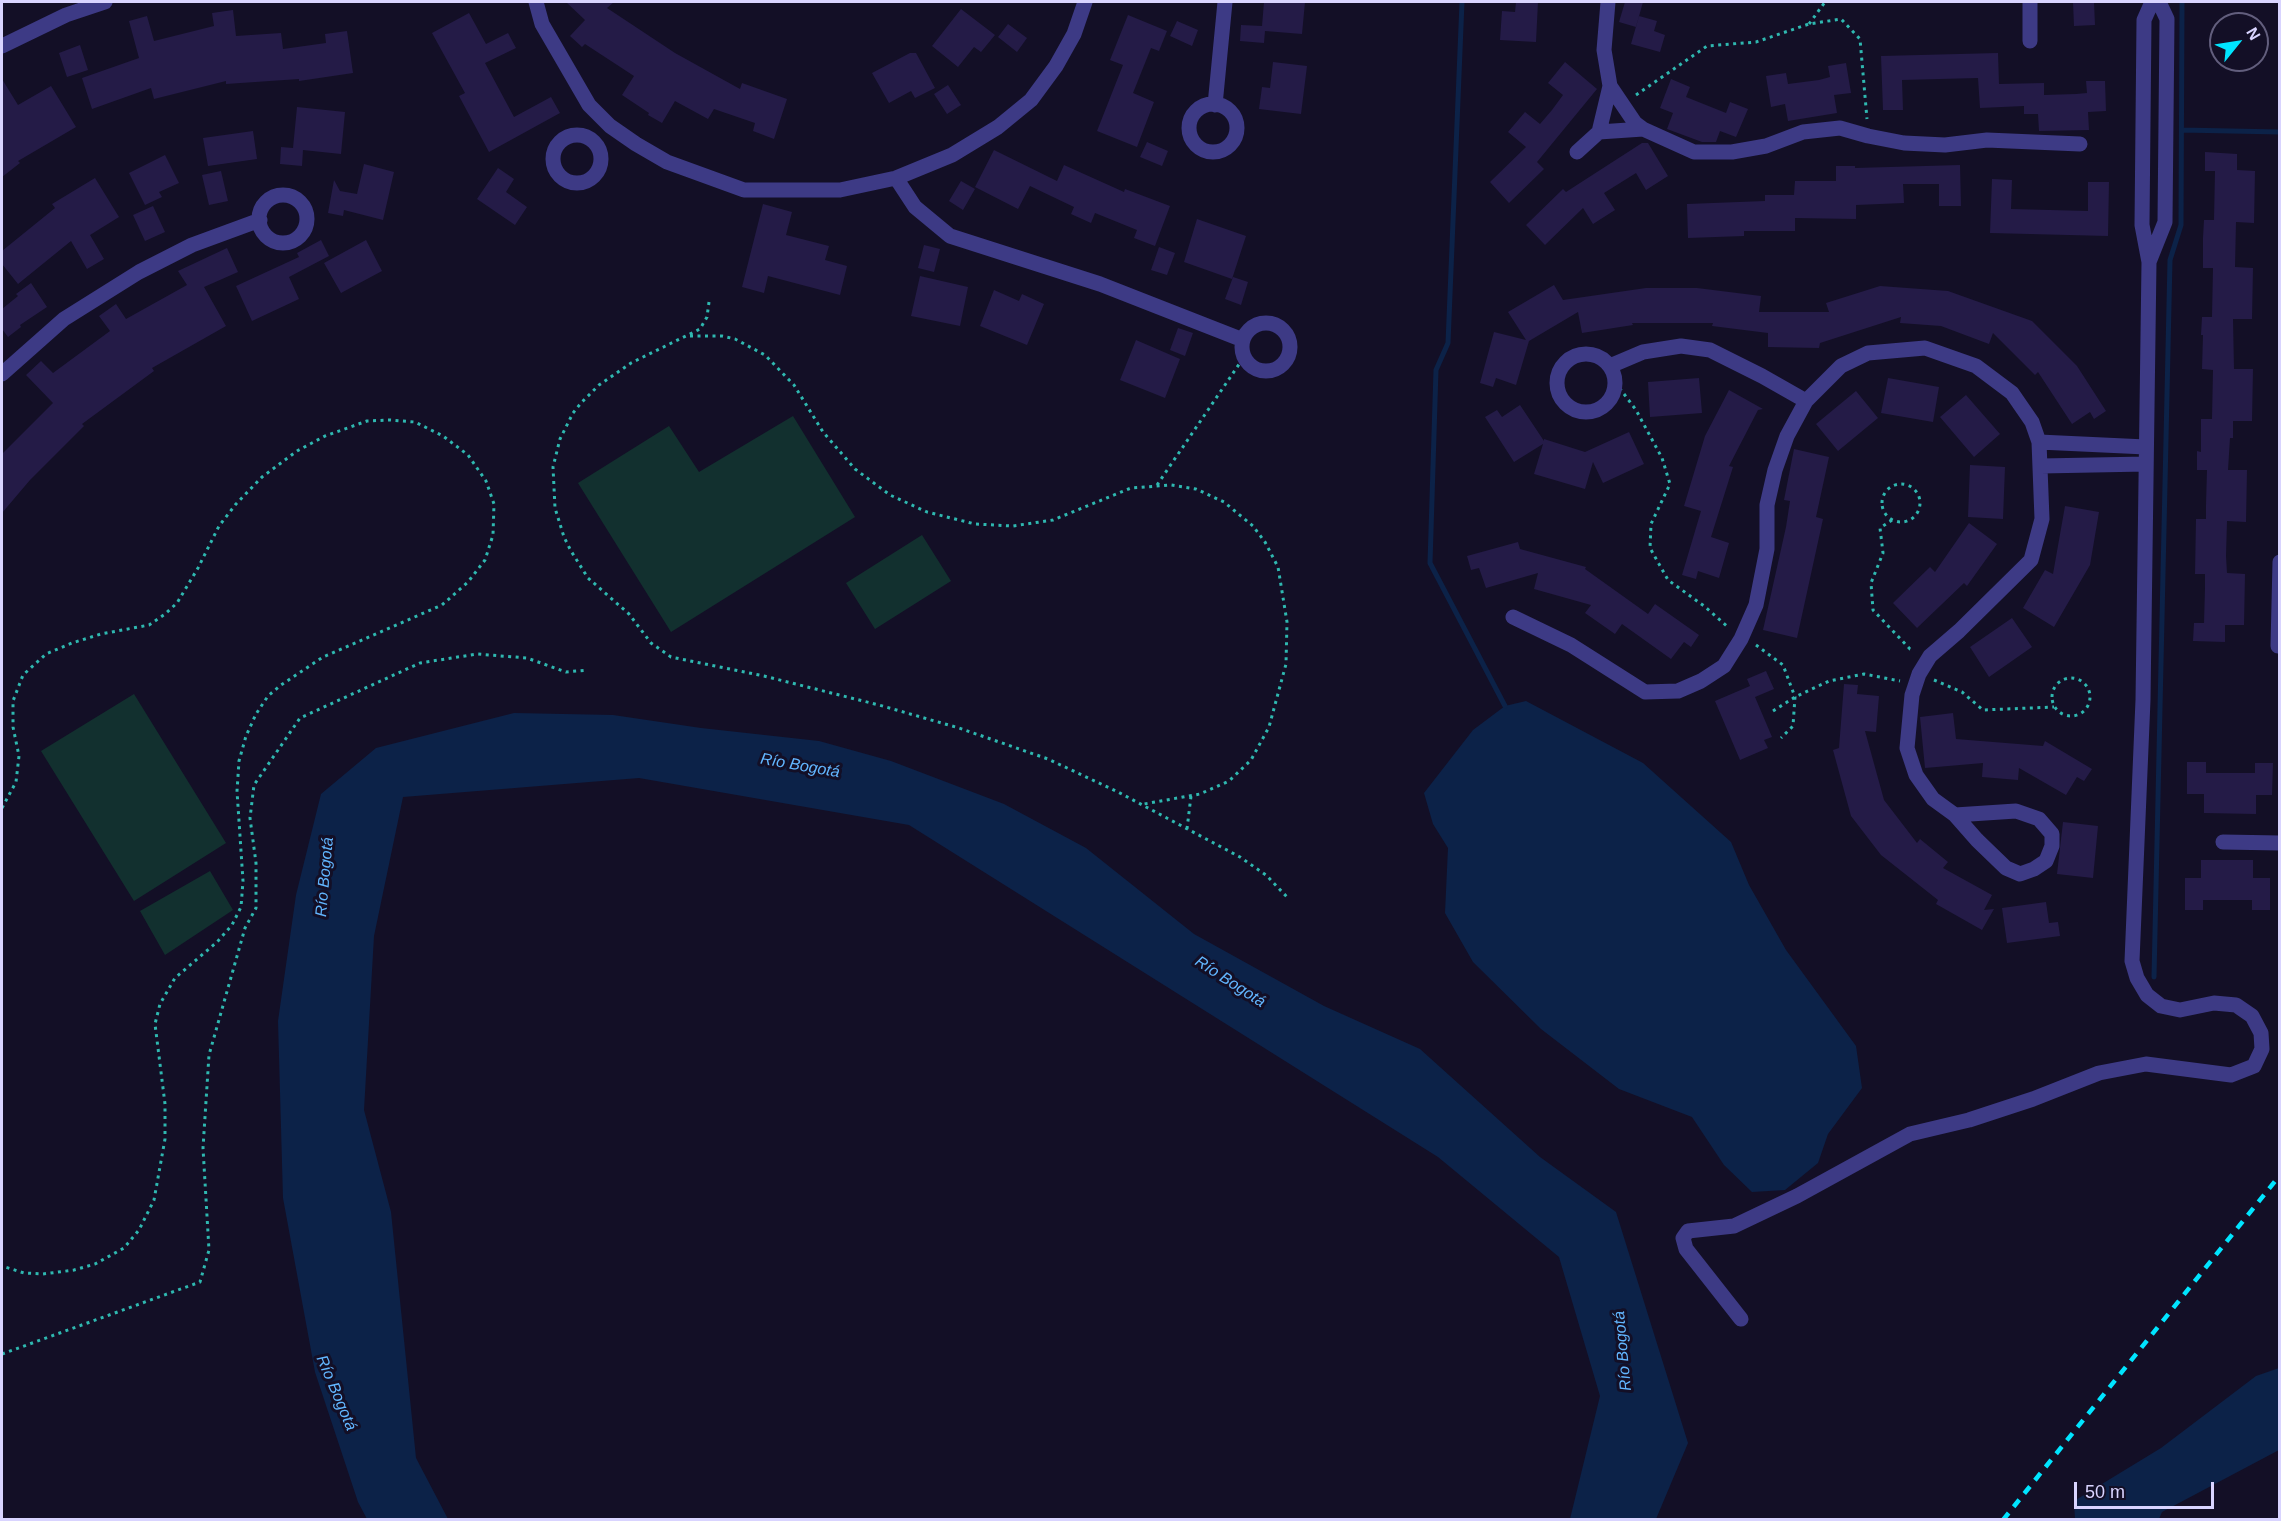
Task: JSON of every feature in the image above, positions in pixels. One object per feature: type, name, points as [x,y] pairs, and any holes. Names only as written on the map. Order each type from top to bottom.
[{"type":"street","points":[[2,46],[66,15],[105,2]]},
{"type":"street","points":[[536,2],[542,24],[566,69],[589,105],[610,126],[667,162],[744,190],[840,190],[896,178],[952,155],[998,127],[1031,100],[1056,66],[1074,34],[1085,2]]},
{"type":"street","points":[[1215,105],[1225,2]]},
{"type":"street","points":[[1608,2],[1604,50],[1610,86],[1642,129],[1694,152],[1732,153],[1766,146],[1803,132],[1840,128],[1904,143],[1945,145],[1987,140],[2080,144]]},
{"type":"street","points":[[2030,2],[2030,41]]},
{"type":"street","points":[[1741,1318],[1686,1249],[1683,1238],[1688,1231],[1734,1226],[1797,1196],[1910,1134],[1969,1120],[2098,1073],[2146,1064],[2231,1075],[2254,1066],[2262,1049],[2261,1033],[2252,1016],[2236,1005],[2214,1003],[2180,1010],[2161,1006],[2147,995],[2137,978],[2132,961],[2144,690],[2149,262],[2142,225],[2144,20],[2152,2]]},
{"type":"street","points":[[2149,262],[2165,222],[2167,19],[2159,2]]},
{"type":"street","points":[[1576,152],[1599,132],[1610,86]]},
{"type":"street","points":[[594,142],[610,126]]},
{"type":"street","points":[[1599,132],[1642,129]]},
{"type":"street","points":[[896,178],[915,207],[951,236],[1100,284],[1243,340]]},
{"type":"street","points":[[2,374],[64,319],[139,272],[192,245],[260,220]]},
{"type":"street","points":[[1268,323],[1283,330],[1290,344],[1287,358],[1282,364],[1269,370],[1254,367],[1244,356],[1243,340],[1253,327],[1268,323]]},
{"type":"street","points":[[1610,366],[1643,352],[1680,346],[1710,350],[1806,401]]},
{"type":"street","points":[[1513,617],[1571,645],[1645,692],[1678,691],[1701,681],[1724,666],[1741,639],[1756,605],[1767,549],[1767,505],[1775,470],[1787,436],[1806,401],[1840,366],[1868,353],[1925,348],[1976,366],[2012,393],[2032,422],[2039,442],[2042,519],[2031,560],[1959,631],[1930,656],[1919,674],[1912,695],[1907,748],[1916,775],[1933,800],[1955,814],[1977,840],[2006,868],[2020,873],[2034,869],[2046,861],[2052,846],[2052,834],[2039,819],[2016,811],[1955,814]]},
{"type":"street","points":[[1589,354],[1597,356],[1610,366],[1615,382],[1614,391],[1605,405],[1589,412],[1572,408],[1560,396],[1557,387],[1560,370],[1572,357],[1589,354]]},
{"type":"street","points":[[2039,442],[2146,447]]},
{"type":"street","points":[[2041,466],[2146,464]]},
{"type":"street","points":[[2278,646],[2280,562]]},
{"type":"street","points":[[2223,842],[2280,843]]},
{"type":"path","points":[[1809,24],[1825,2]]},
{"type":"path","points":[[1622,105],[1707,46],[1756,42],[1809,24],[1841,19],[1860,39],[1868,136]]},
{"type":"path","points":[[709,302],[707,317],[703,325],[687,337],[644,356],[591,393],[573,413],[560,439],[553,467],[555,508],[571,551],[588,578],[629,614],[651,643],[661,652],[685,661],[764,676],[879,705],[987,737],[1048,759],[1142,805],[1248,862],[1266,875],[1288,898]]},
{"type":"path","points":[[687,337],[722,336],[735,339],[765,356],[794,385],[823,432],[855,469],[898,499],[934,515],[975,524],[1013,526],[1035,524],[1068,515],[1120,492],[1157,485],[1190,488],[1211,496],[1224,502],[1253,526],[1266,542],[1278,567],[1287,622],[1284,678],[1269,727],[1258,750],[1245,768],[1229,781],[1191,796],[1142,805]]},
{"type":"path","points":[[1157,485],[1244,356]]},
{"type":"path","points":[[1615,382],[1636,410],[1662,458],[1670,484],[1650,524],[1650,548],[1668,580],[1704,606],[1741,639],[1762,647],[1783,665],[1795,698],[1793,726],[1782,738]]},
{"type":"path","points":[[2,808],[16,782],[19,756],[14,727],[13,701],[23,675],[46,654],[101,634],[149,625],[165,614],[177,603],[219,526],[262,477],[297,451],[325,436],[367,421],[415,422],[443,436],[468,455],[486,481],[495,504],[493,535],[485,560],[468,582],[442,605],[323,657],[281,685],[268,696],[256,714],[246,736],[238,761],[237,791],[243,881],[241,907],[232,925],[217,942],[175,978],[160,1004],[155,1024],[165,1104],[165,1139],[154,1200],[139,1230],[124,1248],[95,1264],[74,1270],[43,1274],[24,1273],[2,1266]]},
{"type":"path","points":[[1892,520],[1884,510],[1882,503],[1887,491],[1891,487],[1902,484],[1912,488],[1917,492],[1920,503],[1916,516],[1905,522],[1892,520],[1880,528],[1883,553],[1871,584],[1873,610],[1910,649],[1930,656]]},
{"type":"path","points":[[2,1353],[200,1282],[209,1250],[203,1148],[208,1054],[245,928],[256,908],[256,863],[250,818],[254,786],[300,717],[420,663],[431,661],[477,654],[527,658],[566,672],[588,670]]},
{"type":"path","points":[[1773,711],[1829,681],[1864,674],[1899,680],[1912,695]]},
{"type":"path","points":[[1919,674],[1962,692],[1983,710],[2055,707],[2065,715],[2079,715],[2088,706],[2090,699],[2088,687],[2080,679],[2074,677],[2062,679],[2051,694],[2055,707]]},
{"type":"path","points":[[1188,829],[1191,796]]},
{"type":"green space","points":[[793,416],[855,517],[671,632],[578,483],[669,426],[699,472]]},
{"type":"green space","points":[[922,535],[951,581],[875,629],[846,583]]},
{"type":"green space","points":[[134,694],[226,843],[134,901],[41,751]]},
{"type":"green space","points":[[210,871],[233,910],[165,955],[140,911]]},
{"type":"water","points":[[1526,701],[1643,763],[1731,842],[1749,885],[1786,950],[1856,1046],[1862,1088],[1828,1134],[1818,1163],[1785,1190],[1752,1192],[1724,1165],[1692,1117],[1619,1089],[1541,1029],[1473,962],[1445,913],[1448,848],[1433,824],[1424,793],[1473,730],[1505,706]]},
{"type":"water","name":"Río Bogotá","points":[[514,713],[613,715],[701,728],[819,741],[891,761],[1004,804],[1086,848],[1194,934],[1324,1006],[1420,1049],[1540,1157],[1616,1212],[1688,1443],[1656,1519],[1570,1519],[1600,1396],[1559,1257],[1438,1157],[909,825],[639,778],[403,797],[374,936],[364,1110],[391,1212],[416,1458],[448,1519],[367,1519],[358,1502],[315,1372],[283,1198],[278,1021],[296,895],[321,794],[376,748]]},
{"type":"water","points":[[2279,1368],[2279,1450],[2162,1512],[2159,1519],[2075,1519],[2074,1501],[2161,1448],[2256,1376]]},
{"type":"building","points":[[566,2],[614,2],[607,8],[675,53],[740,89],[742,83],[787,99],[774,139],[753,131],[755,123],[714,109],[708,119],[675,101],[662,123],[648,115],[649,113],[622,95],[634,76],[585,44],[582,47],[570,36],[585,20]]},
{"type":"building","points":[[1264,2],[1305,2],[1302,34],[1265,31],[1264,43],[1240,41],[1241,25],[1262,26]]},
{"type":"building","points":[[1516,2],[1538,2],[1536,42],[1500,40],[1502,11],[1515,12]]},
{"type":"building","points":[[1625,2],[1643,2],[1636,27],[1619,22]]},
{"type":"building","points":[[2073,2],[2094,2],[2095,25],[2074,26]]},
{"type":"building","points":[[961,9],[995,35],[981,52],[974,47],[958,67],[932,46]]},
{"type":"building","points":[[233,10],[236,36],[281,33],[283,49],[326,43],[325,34],[347,31],[353,73],[299,81],[299,79],[226,84],[226,81],[154,99],[151,88],[92,109],[82,78],[139,58],[129,21],[147,16],[154,41],[214,26],[212,13]]},
{"type":"building","points":[[469,13],[486,44],[508,33],[516,48],[485,63],[514,117],[551,97],[560,113],[489,152],[459,96],[465,93],[432,33]]},
{"type":"building","points":[[1128,15],[1167,31],[1159,51],[1151,48],[1133,93],[1154,102],[1137,147],[1097,131],[1123,65],[1110,60]]},
{"type":"building","points":[[1639,16],[1657,21],[1654,31],[1665,35],[1660,52],[1631,44]]},
{"type":"building","points":[[1177,21],[1198,30],[1192,46],[1170,36]]},
{"type":"building","points":[[1008,24],[1027,38],[1017,52],[998,37]]},
{"type":"building","points":[[80,45],[88,70],[67,77],[59,53]]},
{"type":"building","points":[[910,53],[916,53],[935,88],[915,98],[911,91],[889,103],[872,73]]},
{"type":"building","points":[[1998,53],[1999,84],[2044,83],[2044,95],[2087,93],[2086,81],[2105,81],[2106,111],[2088,112],[2089,130],[2039,131],[2038,114],[2024,114],[2024,106],[1980,108],[1978,78],[1902,80],[1903,110],[1883,110],[1881,56]]},
{"type":"building","points":[[1273,62],[1307,66],[1301,114],[1259,109],[1262,87],[1270,88]]},
{"type":"building","points":[[1565,62],[1597,89],[1537,162],[1544,169],[1509,203],[1490,182],[1526,147],[1508,132],[1525,112],[1540,124],[1552,110],[1563,95],[1548,83]]},
{"type":"building","points":[[1846,63],[1851,93],[1834,95],[1837,113],[1788,121],[1785,104],[1771,107],[1766,76],[1786,73],[1788,84],[1819,80],[1830,77],[1828,66]]},
{"type":"building","points":[[2,79],[18,105],[51,86],[76,127],[18,161],[20,163],[2,177]]},
{"type":"building","points":[[1671,79],[1690,87],[1686,97],[1726,113],[1730,102],[1748,109],[1736,137],[1720,131],[1716,142],[1702,142],[1667,129],[1673,113],[1660,108]]},
{"type":"building","points":[[948,85],[961,105],[947,114],[934,94]]},
{"type":"building","points":[[297,107],[345,112],[341,154],[303,150],[302,166],[280,164],[281,147],[293,148]]},
{"type":"building","points":[[253,131],[257,159],[208,166],[203,138]]},
{"type":"building","points":[[1147,142],[1168,151],[1162,166],[1140,157]]},
{"type":"building","points":[[1642,143],[1648,143],[1668,176],[1646,190],[1636,173],[1604,193],[1615,210],[1593,224],[1583,208],[1545,245],[1526,225],[1563,189],[1566,192]]},
{"type":"building","points":[[994,150],[1057,181],[1064,165],[1124,192],[1125,189],[1170,206],[1155,246],[1134,238],[1137,230],[1095,213],[1091,223],[1071,214],[1074,207],[1030,186],[1018,209],[975,187]]},
{"type":"building","points":[[2205,152],[2237,154],[2237,170],[2255,171],[2254,223],[2236,222],[2235,267],[2253,268],[2252,319],[2233,319],[2234,369],[2253,369],[2252,421],[2233,421],[2228,470],[2247,470],[2246,522],[2227,521],[2226,556],[2227,573],[2245,574],[2244,625],[2225,625],[2225,642],[2193,641],[2194,623],[2204,623],[2205,588],[2205,574],[2195,574],[2196,519],[2206,519],[2207,470],[2197,470],[2197,451],[2201,452],[2201,419],[2212,419],[2213,370],[2202,369],[2203,335],[2201,335],[2202,317],[2212,317],[2213,268],[2203,268],[2203,238],[2204,220],[2214,220],[2215,171],[2205,171]]},
{"type":"building","points":[[165,155],[179,183],[159,192],[162,197],[145,205],[129,173]]},
{"type":"building","points":[[364,164],[394,172],[383,220],[344,210],[343,216],[328,213],[334,180],[340,191],[357,194]]},
{"type":"building","points":[[1960,165],[1961,206],[1939,206],[1939,184],[1903,184],[1904,203],[1856,205],[1856,219],[1795,218],[1795,231],[1744,231],[1744,236],[1688,238],[1687,204],[1765,201],[1765,195],[1794,195],[1795,181],[1836,181],[1836,166],[1855,166],[1855,168]]},
{"type":"building","points":[[498,168],[514,179],[506,192],[527,207],[515,225],[477,199]]},
{"type":"building","points":[[221,171],[228,201],[209,205],[202,175]]},
{"type":"building","points":[[95,178],[119,217],[90,235],[104,259],[87,269],[71,241],[18,284],[2,264],[2,251],[55,208],[52,204]]},
{"type":"building","points":[[1992,179],[2012,180],[2011,209],[2088,211],[2088,182],[2109,182],[2108,236],[1990,233]]},
{"type":"building","points":[[961,181],[975,189],[963,210],[949,201]]},
{"type":"building","points":[[763,204],[792,212],[786,235],[829,246],[825,260],[847,266],[840,295],[768,276],[764,293],[742,287]]},
{"type":"building","points":[[153,206],[165,232],[145,241],[133,215]]},
{"type":"building","points":[[1197,219],[1246,236],[1232,279],[1184,262]]},
{"type":"building","points":[[321,240],[329,256],[289,277],[299,299],[252,321],[236,286],[299,257],[297,253]]},
{"type":"building","points":[[366,240],[382,271],[341,293],[324,263]]},
{"type":"building","points":[[924,245],[940,249],[934,272],[918,268]]},
{"type":"building","points":[[1159,247],[1175,253],[1167,275],[1151,270]]},
{"type":"building","points":[[227,248],[238,272],[204,287],[226,326],[152,368],[154,371],[82,424],[84,426],[30,480],[2,513],[2,454],[53,403],[26,375],[41,361],[53,373],[110,331],[99,316],[116,304],[126,319],[187,285],[178,271]]},
{"type":"building","points":[[920,276],[968,287],[960,326],[911,316]]},
{"type":"building","points":[[1233,277],[1248,282],[1241,305],[1225,299]]},
{"type":"building","points":[[31,283],[47,307],[20,325],[21,327],[8,337],[2,329],[2,309],[18,296],[16,294]]},
{"type":"building","points":[[1554,285],[1563,300],[1646,288],[1697,288],[1761,296],[1759,312],[1829,312],[1826,303],[1880,286],[1948,291],[2032,321],[2077,366],[2106,411],[2094,419],[2090,412],[2072,424],[2038,372],[2035,375],[1993,333],[1989,344],[1941,326],[1900,323],[1901,317],[1820,343],[1819,348],[1768,347],[1768,333],[1712,326],[1713,323],[1632,323],[1633,325],[1582,333],[1578,312],[1529,341],[1516,385],[1496,378],[1493,387],[1480,383],[1494,332],[1526,340],[1508,312]]},
{"type":"building","points":[[994,290],[1019,301],[1022,294],[1044,304],[1027,345],[980,326]]},
{"type":"building","points":[[1178,328],[1193,333],[1185,356],[1170,350]]},
{"type":"building","points":[[1136,340],[1180,359],[1165,398],[1120,380]]},
{"type":"building","points":[[1699,378],[1702,413],[1650,417],[1648,382]]},
{"type":"building","points":[[1888,378],[1939,387],[1933,422],[1881,413]]},
{"type":"building","points":[[1729,390],[1763,409],[1758,410],[1729,466],[1733,467],[1711,537],[1729,543],[1719,578],[1698,571],[1696,579],[1682,575],[1701,511],[1684,506],[1705,436]]},
{"type":"building","points":[[1856,391],[1878,418],[1838,451],[1816,424]]},
{"type":"building","points":[[1966,395],[2000,434],[1974,457],[1940,417]]},
{"type":"building","points":[[1520,405],[1544,441],[1544,439],[1585,452],[1629,432],[1644,464],[1603,483],[1593,462],[1585,489],[1534,474],[1543,444],[1514,462],[1485,417],[1497,410],[1502,417]]},
{"type":"building","points":[[1794,449],[1829,457],[1816,517],[1823,519],[1797,638],[1763,630],[1786,527],[1790,501],[1784,500]]},
{"type":"building","points":[[1970,465],[2005,467],[2003,519],[1968,517]]},
{"type":"building","points":[[2065,506],[2099,512],[2090,565],[2054,627],[2023,608],[2045,570],[2053,574]]},
{"type":"building","points":[[1969,523],[1997,544],[1967,586],[1964,583],[1917,628],[1893,603],[1930,567],[1935,572]]},
{"type":"building","points":[[1518,542],[1520,549],[1586,567],[1585,569],[1648,614],[1655,604],[1699,635],[1691,647],[1684,642],[1671,659],[1622,624],[1615,634],[1585,613],[1591,605],[1534,589],[1538,573],[1486,588],[1479,568],[1471,570],[1467,556]]},
{"type":"building","points":[[2012,618],[2032,647],[1989,677],[1970,647]]},
{"type":"building","points":[[1766,671],[1774,689],[1755,697],[1772,737],[1764,740],[1768,748],[1740,760],[1715,701],[1750,686],[1747,679]]},
{"type":"building","points":[[1844,684],[1858,685],[1857,694],[1879,696],[1876,732],[1865,731],[1884,800],[1917,843],[1920,839],[1948,862],[1943,868],[1992,895],[1984,910],[1994,909],[1982,930],[1936,904],[1938,900],[1881,855],[1851,816],[1833,750],[1839,748]]},
{"type":"building","points":[[1953,713],[1956,739],[2043,746],[2045,741],[2092,769],[2084,781],[2077,777],[2066,795],[2019,768],[2018,780],[1982,777],[1983,763],[1925,768],[1920,717]]},
{"type":"building","points":[[2187,762],[2206,762],[2206,773],[2255,773],[2255,763],[2273,763],[2272,795],[2256,795],[2256,814],[2204,813],[2204,794],[2187,794]]},
{"type":"building","points":[[2063,822],[2098,826],[2093,878],[2057,874]]},
{"type":"building","points":[[2201,860],[2253,860],[2253,878],[2270,878],[2270,910],[2252,910],[2252,900],[2203,900],[2203,910],[2185,910],[2185,878],[2201,878]]},
{"type":"building","points":[[2046,902],[2049,923],[2058,922],[2060,936],[2007,943],[2002,908]]},
{"type":"waterway","points":[[1462,2],[1448,343],[1436,370],[1430,563],[1505,706]]},
{"type":"waterway","points":[[2154,977],[2170,260],[2181,225],[2182,2]]},
{"type":"waterway","points":[[2182,130],[2280,132]]},
{"type":"railway","points":[[2003,1520],[2280,1175]]}]
